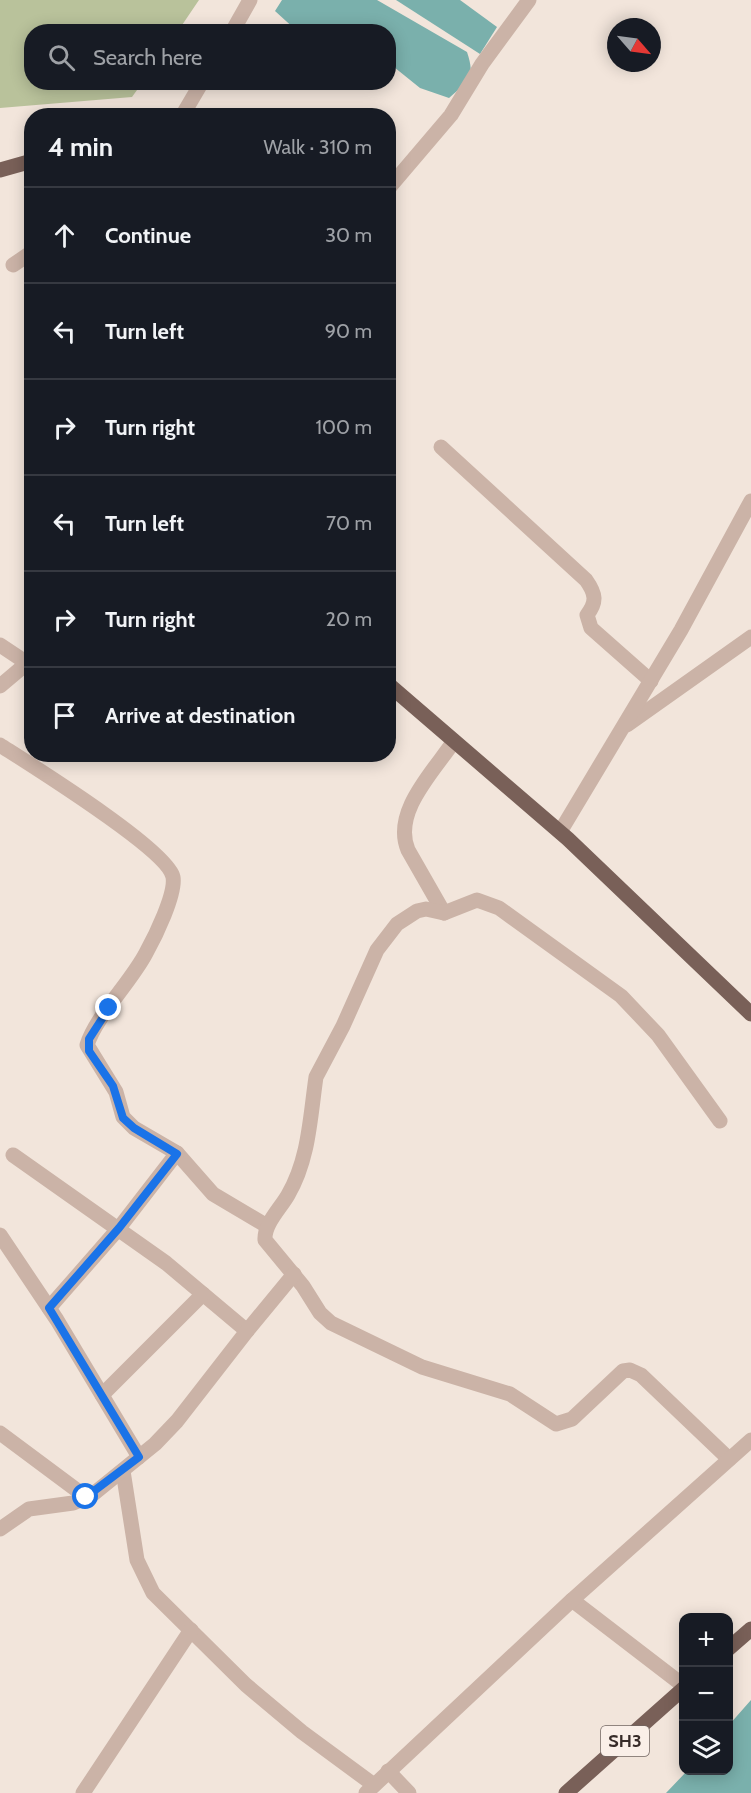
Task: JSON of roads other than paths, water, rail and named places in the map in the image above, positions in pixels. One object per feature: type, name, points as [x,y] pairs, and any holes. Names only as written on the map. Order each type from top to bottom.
[{"type":"main road","points":[[0,170],[24,163]]},
{"type":"main road","points":[[396,691],[560,832],[751,1014]]},
{"type":"main road","points":[[733,1645],[751,1629]]},
{"type":"main road","name":"SH3","points":[[566,1793],[679,1691]]},
{"type":"street","points":[[236,24],[250,0]]},
{"type":"street","points":[[396,180],[451,115],[482,64],[529,0]]},
{"type":"street","points":[[187,108],[197,90]]},
{"type":"street","points":[[13,265],[24,257]]},
{"type":"street","points":[[441,447],[586,580],[594,591],[596,599],[587,615],[591,628],[651,681]]},
{"type":"street","points":[[560,832],[651,681],[751,501]]},
{"type":"street","points":[[622,729],[751,637]]},
{"type":"street","points":[[0,645],[24,658]]},
{"type":"street","points":[[0,686],[24,665]]},
{"type":"street","points":[[444,913],[408,850],[404,826],[410,806],[454,741]]},
{"type":"street","points":[[0,745],[24,760]]},
{"type":"street","points":[[26,762],[70,790],[162,860],[173,874],[174,886],[146,954],[87,1045],[113,1086],[123,1118],[134,1128],[177,1154],[213,1194],[267,1226]]},
{"type":"street","points":[[720,1121],[658,1035],[621,996],[499,908],[485,902],[465,903],[444,913],[426,909],[417,911],[397,924],[377,950],[343,1026],[320,1066],[315,1077],[306,1150],[290,1192],[267,1226],[265,1240],[294,1274],[320,1313],[348,1333],[422,1367],[510,1394],[556,1424],[572,1419],[623,1371],[641,1375],[729,1459]]},
{"type":"street","points":[[49,1308],[119,1228],[177,1154]]},
{"type":"street","points":[[13,1155],[166,1263],[247,1331]]},
{"type":"street","points":[[0,1235],[49,1308],[139,1457]]},
{"type":"street","points":[[0,1529],[29,1509],[73,1503],[86,1497],[123,1471],[177,1421],[294,1274]]},
{"type":"street","points":[[102,1395],[203,1294]]},
{"type":"street","points":[[0,1433],[86,1497]]},
{"type":"street","points":[[123,1471],[137,1560],[145,1581],[153,1593],[265,1702],[370,1789],[572,1600],[751,1440]]},
{"type":"street","points":[[572,1600],[679,1683]]},
{"type":"street","points":[[83,1793],[191,1630]]},
{"type":"street","points":[[388,1771],[409,1793]]},
{"type":"water","points":[[282,0],[377,0],[467,52],[471,68],[470,74],[465,83],[449,98],[420,88],[396,69],[396,24],[289,24],[275,11]]},
{"type":"water","points":[[396,0],[460,0],[497,27],[480,54]]},
{"type":"water","points":[[751,1700],[751,1793],[666,1793],[683,1775],[733,1775],[733,1720]]}]
